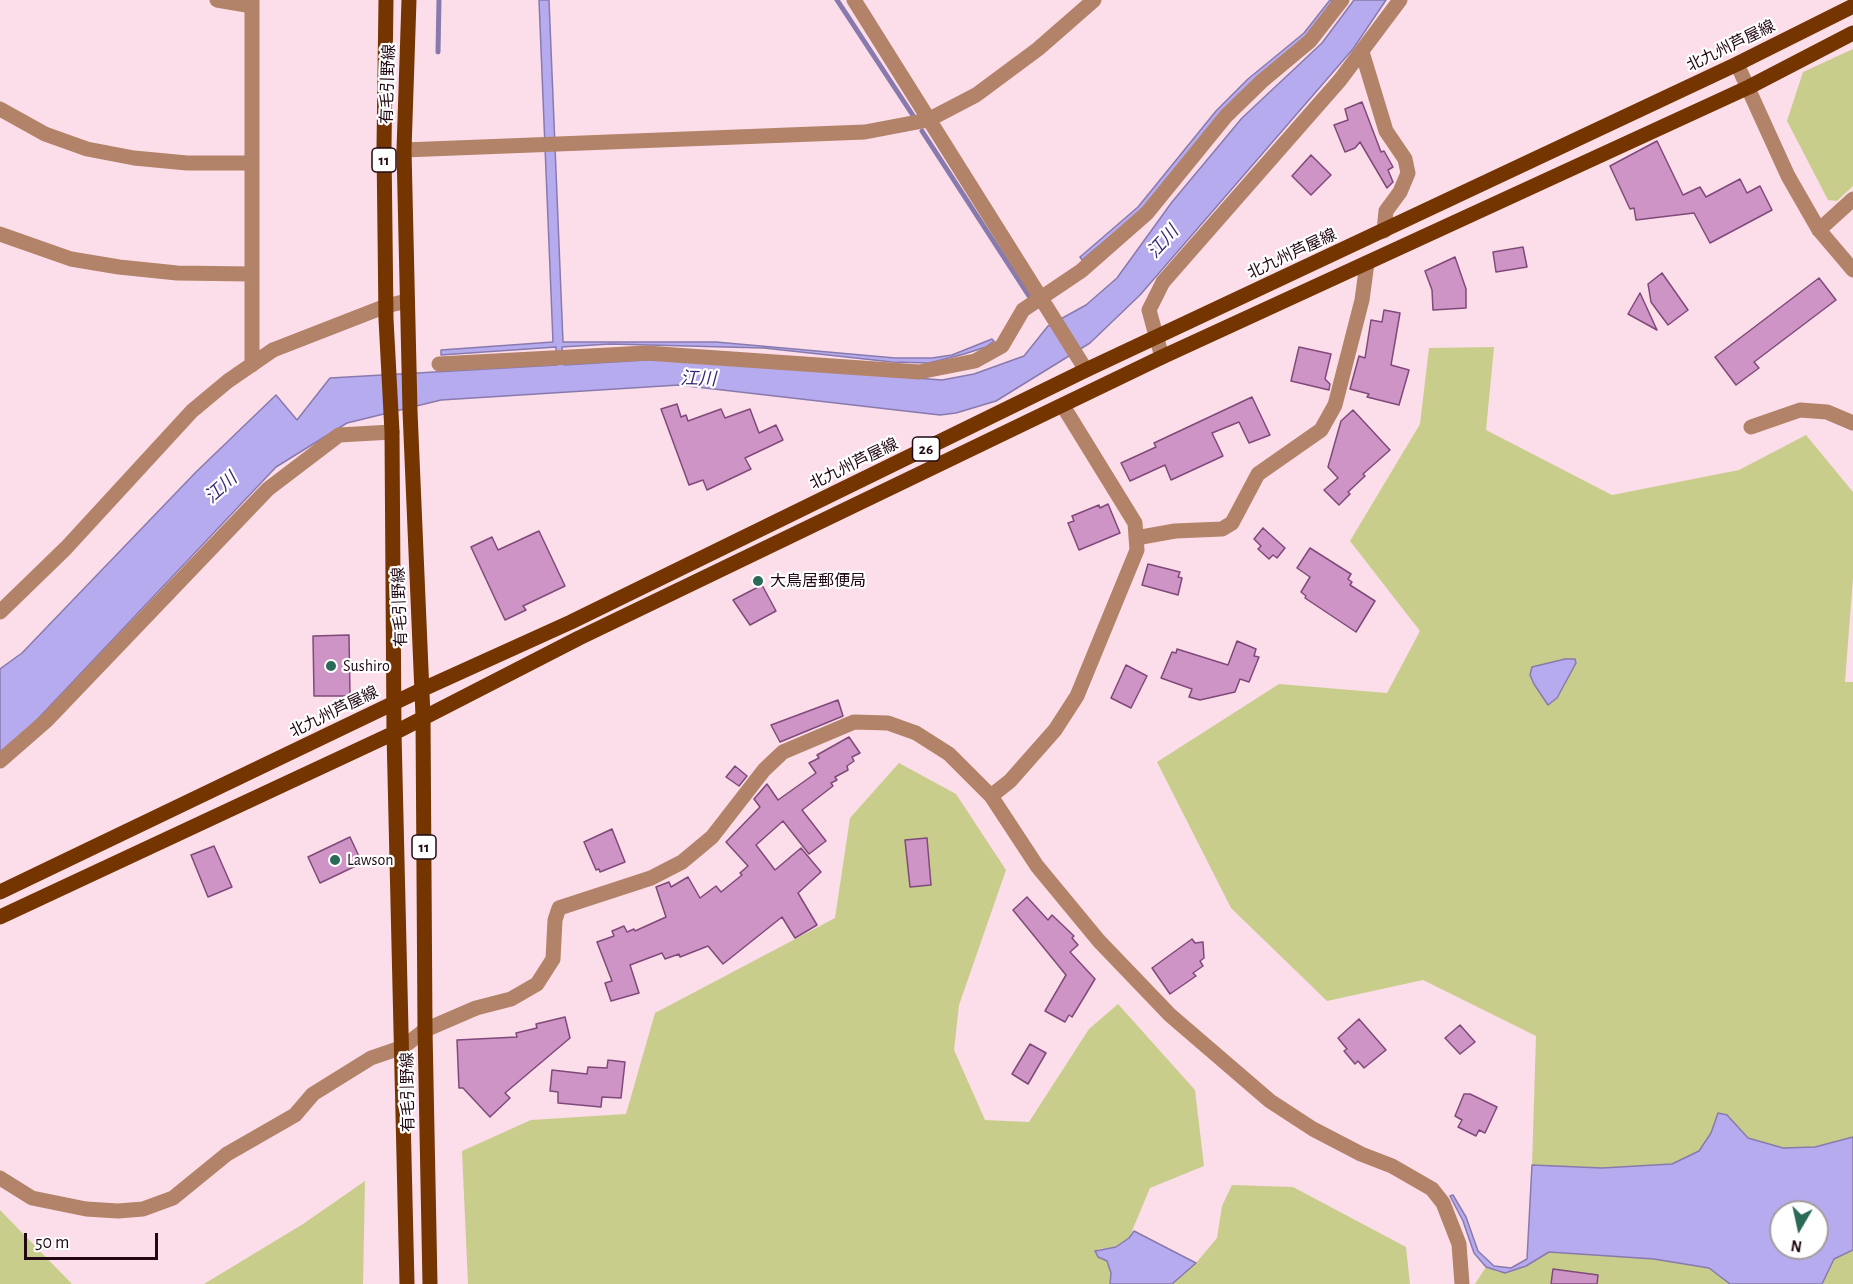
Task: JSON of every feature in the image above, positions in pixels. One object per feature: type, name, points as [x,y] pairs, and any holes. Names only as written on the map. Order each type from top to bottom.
[{"type":"main road","name":"有毛引野線","points":[[386,0],[384,147],[386,313],[392,432],[394,733],[407,1284]]},
{"type":"main road","name":"有毛引野線","points":[[409,0],[404,150],[410,411],[423,716],[425,1030],[430,1284]]},
{"type":"main road","name":"北九州芦屋線","points":[[0,892],[421,690],[570,622],[1086,370],[1737,64],[1853,6]]},
{"type":"main road","name":"26","points":[[0,917],[394,733],[423,716],[579,638],[1162,357],[1749,87],[1853,33]]},
{"type":"street","points":[[217,0],[252,3],[252,365]]},
{"type":"street","points":[[854,0],[1043,298],[1086,370]]},
{"type":"street","points":[[404,150],[865,132],[928,120],[976,95],[1038,49],[1094,0]]},
{"type":"street","points":[[439,364],[646,353],[796,361],[919,372],[975,360],[1002,346],[1023,310],[1081,271],[1147,213],[1226,116],[1262,81],[1310,41],[1342,0]]},
{"type":"street","points":[[1162,357],[1155,339],[1149,310],[1163,282],[1362,52],[1400,0]]},
{"type":"street","points":[[1362,52],[1386,131],[1405,159],[1408,173],[1400,192],[1386,211],[1384,231]]},
{"type":"street","points":[[1737,64],[1788,176],[1819,230],[1853,270]]},
{"type":"street","points":[[0,109],[45,134],[87,149],[134,158],[187,163],[252,163]]},
{"type":"street","points":[[1819,230],[1853,200]]},
{"type":"street","points":[[0,234],[71,259],[119,267],[177,273],[252,274]]},
{"type":"street","points":[[1136,538],[1175,531],[1222,529],[1232,523],[1258,474],[1321,430],[1335,405],[1362,300],[1368,262]]},
{"type":"street","points":[[0,612],[66,548],[192,411],[228,381],[273,350],[407,307]]},
{"type":"street","points":[[992,796],[1010,781],[1055,730],[1077,696],[1137,550],[1135,522],[1063,406]]},
{"type":"street","points":[[1751,427],[1800,410],[1827,412],[1853,423]]},
{"type":"street","points":[[0,761],[47,720],[268,489],[339,435],[392,432]]},
{"type":"street","points":[[0,1178],[32,1198],[56,1205],[118,1211],[143,1209],[173,1198],[227,1154],[295,1115],[313,1094],[371,1058],[403,1047],[425,1030],[476,1008],[511,999],[537,984],[553,959],[555,920],[559,908],[651,878],[681,862],[712,837],[764,770],[783,752],[854,722],[888,723],[916,733],[949,754],[992,796],[1037,866],[1099,941],[1170,1015],[1269,1101],[1322,1134],[1361,1154],[1392,1166],[1432,1189],[1443,1203],[1459,1244],[1462,1284]]},
{"type":"green space","points":[[1853,49],[1853,186],[1837,201],[1828,200],[1787,121],[1803,72]]},
{"type":"green space","points":[[1494,347],[1486,430],[1612,495],[1739,470],[1806,435],[1853,492],[1853,578],[1845,682],[1853,682],[1853,1137],[1815,1147],[1783,1148],[1748,1138],[1727,1116],[1699,1151],[1672,1164],[1602,1168],[1532,1165],[1536,1036],[1423,980],[1327,1001],[1231,908],[1157,762],[1279,684],[1387,693],[1420,631],[1350,541],[1420,424],[1429,348]]},
{"type":"green space","points":[[899,763],[956,794],[1006,870],[959,1005],[954,1050],[985,1120],[1029,1122],[1089,1029],[1118,1004],[1195,1090],[1204,1166],[1150,1188],[1129,1238],[1116,1247],[1098,1249],[1098,1257],[1107,1261],[1111,1273],[1110,1284],[468,1284],[462,1151],[531,1120],[626,1114],[655,1013],[835,918],[850,818]]},
{"type":"green space","points":[[365,1181],[363,1284],[204,1284],[303,1224]]},
{"type":"green space","points":[[1232,1185],[1293,1187],[1406,1247],[1410,1284],[1172,1284],[1196,1263],[1217,1238],[1222,1206]]},
{"type":"green space","points":[[0,1210],[72,1284],[0,1284]]},
{"type":"green space","points":[[1853,1250],[1853,1284],[1822,1284],[1834,1259]]},
{"type":"green space","points":[[1549,1252],[1654,1259],[1709,1268],[1730,1284],[1475,1284],[1486,1267],[1498,1272],[1526,1266]]},
{"type":"water","name":"江川","points":[[539,0],[549,0],[563,342],[716,342],[895,358],[932,358],[952,355],[992,339],[994,341],[986,347],[929,363],[892,362],[764,348],[610,344],[562,347],[564,365],[662,359],[942,380],[974,374],[1024,356],[1048,326],[1086,305],[1117,278],[1172,202],[1242,118],[1322,43],[1354,0],[1386,0],[1353,49],[1140,295],[1090,343],[996,401],[956,413],[940,415],[679,385],[441,400],[347,423],[276,467],[32,725],[0,752],[0,669],[22,653],[196,472],[276,395],[297,420],[330,378],[557,365],[556,347],[441,355],[441,350],[553,342]]},
{"type":"water","points":[[1330,0],[1333,0],[1309,33],[1136,215],[1082,260],[1080,257],[1138,207],[1216,111],[1248,79],[1304,33]]},
{"type":"water","points":[[1565,659],[1575,659],[1576,663],[1557,698],[1548,705],[1530,675],[1532,667]]},
{"type":"water","points":[[1718,1113],[1727,1115],[1748,1138],[1783,1148],[1815,1147],[1853,1137],[1853,1250],[1834,1259],[1822,1284],[1730,1284],[1709,1268],[1654,1259],[1549,1252],[1526,1266],[1505,1273],[1486,1267],[1474,1253],[1463,1221],[1450,1196],[1453,1195],[1466,1217],[1478,1251],[1494,1266],[1511,1268],[1527,1259],[1532,1165],[1602,1168],[1672,1164],[1699,1151],[1711,1133]]},
{"type":"water","points":[[1134,1231],[1196,1263],[1172,1284],[1110,1284],[1111,1273],[1107,1261],[1098,1257],[1095,1251],[1116,1247],[1129,1238]]},
{"type":"building","points":[[1362,102],[1381,152],[1384,151],[1393,167],[1388,170],[1393,182],[1387,188],[1360,142],[1355,148],[1345,152],[1334,125],[1348,120],[1345,109]]},
{"type":"building","points":[[1657,141],[1683,195],[1700,187],[1706,197],[1740,179],[1747,193],[1760,186],[1772,210],[1710,243],[1694,213],[1636,220],[1634,208],[1630,209],[1610,166]]},
{"type":"building","points":[[1311,155],[1331,175],[1311,195],[1292,176]]},
{"type":"building","points":[[1523,247],[1527,267],[1496,272],[1493,252]]},
{"type":"building","points":[[1455,257],[1466,289],[1466,308],[1433,310],[1432,290],[1425,271]]},
{"type":"building","points":[[1662,273],[1688,310],[1668,325],[1651,302],[1648,284]]},
{"type":"building","points":[[1819,278],[1836,300],[1754,362],[1759,368],[1736,385],[1715,357]]},
{"type":"building","points":[[1640,293],[1657,330],[1628,314]]},
{"type":"building","points":[[1384,310],[1400,313],[1391,365],[1409,370],[1399,405],[1367,397],[1369,394],[1350,389],[1359,356],[1365,358],[1371,320],[1382,322]]},
{"type":"building","points":[[1299,347],[1331,354],[1325,379],[1330,384],[1329,390],[1291,381]]},
{"type":"building","points":[[1252,397],[1270,435],[1249,443],[1239,422],[1212,433],[1223,456],[1171,480],[1165,465],[1130,481],[1121,463],[1156,447],[1154,443]]},
{"type":"building","points":[[677,404],[681,417],[686,415],[688,421],[721,409],[725,418],[750,409],[759,433],[776,425],[783,440],[745,458],[751,469],[707,490],[703,480],[689,485],[661,409]]},
{"type":"building","points":[[1353,410],[1390,450],[1363,474],[1365,476],[1348,492],[1350,494],[1339,505],[1324,490],[1338,478],[1328,467],[1341,421]]},
{"type":"building","points":[[1108,504],[1120,533],[1079,550],[1068,523],[1074,521],[1072,516],[1099,505],[1100,508]]},
{"type":"building","points":[[1263,528],[1285,548],[1277,558],[1273,555],[1269,559],[1258,549],[1261,546],[1254,539]]},
{"type":"building","points":[[539,531],[565,586],[523,606],[526,610],[505,620],[471,547],[492,537],[498,550]]},
{"type":"building","points":[[1310,548],[1351,574],[1348,579],[1352,582],[1350,585],[1375,601],[1356,632],[1305,598],[1306,596],[1301,592],[1310,577],[1297,568]]},
{"type":"building","points":[[1148,564],[1180,572],[1178,577],[1182,578],[1178,595],[1142,585]]},
{"type":"building","points":[[762,585],[776,611],[750,625],[733,600]]},
{"type":"building","name":"Sushiro","points":[[349,635],[350,696],[314,696],[313,636]]},
{"type":"building","points":[[1237,641],[1256,649],[1254,656],[1259,657],[1249,682],[1240,679],[1235,692],[1200,700],[1189,697],[1192,689],[1161,678],[1172,652],[1176,653],[1177,649],[1228,665]]},
{"type":"building","points":[[1126,665],[1147,676],[1131,708],[1111,698]]},
{"type":"building","points":[[838,700],[843,716],[780,742],[771,725]]},
{"type":"building","points":[[849,737],[860,753],[852,757],[854,761],[847,766],[848,770],[835,777],[837,780],[831,783],[833,786],[802,810],[826,841],[809,854],[783,821],[756,845],[775,870],[801,848],[821,872],[798,893],[817,925],[795,938],[782,917],[723,964],[708,946],[680,957],[679,954],[665,959],[662,953],[630,965],[639,993],[611,1001],[605,983],[612,981],[597,942],[614,936],[612,931],[624,926],[627,932],[634,929],[635,931],[666,917],[656,887],[669,882],[671,887],[688,877],[700,898],[716,886],[721,892],[742,875],[740,873],[748,866],[726,842],[760,807],[754,799],[767,784],[778,800],[816,773],[809,763],[819,758],[817,755]]},
{"type":"building","points":[[735,766],[747,776],[739,786],[726,777]]},
{"type":"building","points":[[612,829],[625,862],[600,872],[599,869],[596,870],[584,842]]},
{"type":"building","name":"Lawson","points":[[350,837],[362,863],[320,883],[308,857]]},
{"type":"building","points":[[927,838],[931,885],[910,887],[905,840]]},
{"type":"building","points":[[214,846],[232,887],[208,897],[191,855]]},
{"type":"building","points":[[1027,897],[1048,920],[1052,915],[1074,936],[1072,938],[1078,945],[1070,952],[1095,979],[1072,1017],[1069,1015],[1065,1022],[1045,1011],[1066,975],[1013,910]]},
{"type":"building","points":[[1192,939],[1195,943],[1203,942],[1204,958],[1200,961],[1203,966],[1193,973],[1196,976],[1170,994],[1152,968]]},
{"type":"building","points":[[565,1017],[570,1038],[505,1093],[510,1098],[490,1117],[463,1088],[459,1088],[457,1040],[517,1037],[516,1033],[537,1028],[536,1024]]},
{"type":"building","points":[[1359,1019],[1386,1050],[1364,1068],[1358,1061],[1355,1064],[1344,1051],[1347,1049],[1338,1038]]},
{"type":"building","points":[[1460,1025],[1475,1042],[1460,1054],[1445,1038]]},
{"type":"building","points":[[1030,1044],[1046,1053],[1028,1084],[1012,1074]]},
{"type":"building","points":[[608,1060],[625,1062],[621,1098],[602,1097],[601,1107],[558,1103],[558,1092],[550,1091],[552,1070],[587,1074],[588,1067],[607,1068]]},
{"type":"building","points":[[1464,1094],[1470,1094],[1497,1107],[1485,1133],[1479,1130],[1476,1136],[1458,1127],[1462,1120],[1455,1116]]},
{"type":"building","points":[[1553,1269],[1598,1275],[1597,1284],[1551,1284]]},
{"type":"waterway","points":[[438,52],[439,0]]},
{"type":"waterway","points":[[837,0],[914,117]]},
{"type":"waterway","points":[[922,131],[1029,296]]},
{"type":"place","name":"大鳥居郵便局","points":[[758,581]]},
{"type":"place","name":"Sushiro","points":[[331,666]]},
{"type":"place","name":"Lawson","points":[[335,860]]}]
